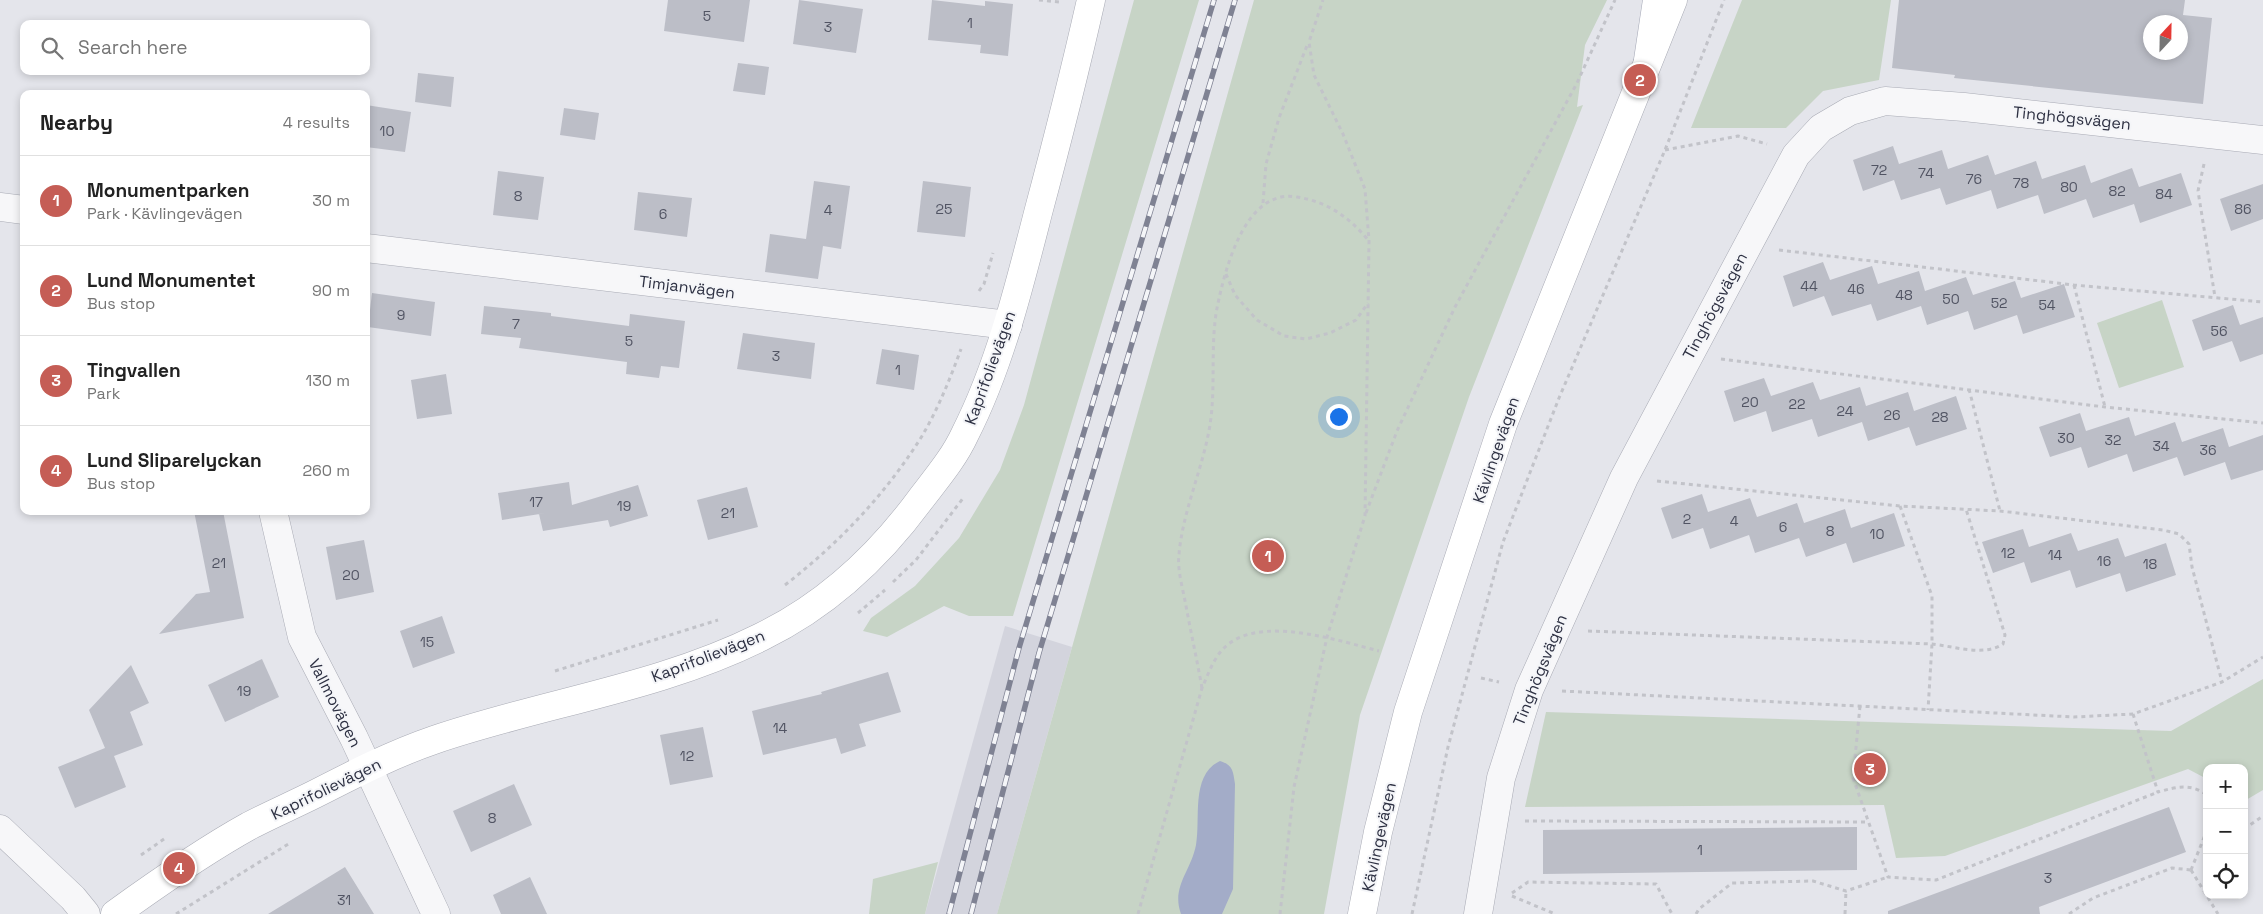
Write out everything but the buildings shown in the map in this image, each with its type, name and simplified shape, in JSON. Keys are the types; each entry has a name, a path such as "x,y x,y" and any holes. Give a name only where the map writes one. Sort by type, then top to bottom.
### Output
{"main road":[{"path":"1648,60 1657,0"},
{"name":"Kävlingevägen","path":"1362,914 1378,832 1408,712 1503,424 1673,0"},
{"name":"Kaprifolievägen","path":"114,914 179,868 250,826 368,767 441,738 504,718 635,684 706,660 762,637 826,598 868,562 893,535 964,437 983,393 1008,324 1077,63 1078,1"}],"street":[{"name":"Tinghögsvägen","path":"1478,914 1500,778 1529,690 1555,630 1624,478 1688,355 1796,155 1821,128 1850,111 1885,101 1973,108 2263,140"},
{"path":"0,207 20,210"},
{"name":"Timjanvägen","path":"370,248 1008,324"},
{"name":"Vallmovägen","path":"274,515 302,637 368,767 436,914"},
{"path":"0,830 73,898 86,914"}],"path":[{"path":"1039,0 1078,1"},
{"path":"1264,203 1266,164 1279,118 1309,42 1322,0"},
{"path":"1280,914 1294,787 1327,637 1365,516 1397,430 1455,308 1577,83 1615,0"},
{"path":"1412,914 1448,747 1503,542 1573,364 1665,150 1724,0"},
{"path":"1309,42 1314,75 1344,134 1365,189 1369,241 1365,516"},
{"path":"2211,133 2198,192 2214,297"},
{"path":"1665,150 1738,136 1796,155"},
{"path":"1202,688 1181,580 1179,554 1205,454 1210,420 1217,309 1235,247 1247,221 1264,203 1288,195 1312,199 1333,208 1353,221 1369,241"},
{"path":"1747,246 2074,285 2263,302"},
{"path":"781,589 824,555 874,502 922,436 948,383 972,320 975,297 984,284 994,251"},
{"path":"1226,274 1235,295 1257,320 1284,336 1306,339 1330,333 1356,320 1368,303"},
{"path":"2074,285 2105,407"},
{"path":"1688,355 2105,407 2263,423"},
{"path":"1969,389 2000,511"},
{"path":"1624,478 1900,506 2000,511 2163,530 2179,534 2189,544 2192,567 2222,682"},
{"path":"851,618 867,607 916,560 968,491"},
{"path":"1900,506 1932,596 1932,644 1928,710"},
{"path":"1555,630 1932,644 1987,651 2003,644 2005,635 1966,509"},
{"path":"552,672 725,618"},
{"path":"1138,914 1202,688 1215,658 1233,641 1254,633 1293,631 1327,637 1378,651"},
{"path":"1481,678 1529,690 2074,718 2133,714 2222,682 2263,657"},
{"path":"1860,706 1853,778 1888,876"},
{"path":"2133,714 2158,792"},
{"path":"1696,914 1699,909 1732,883 1813,881 1846,890 1888,876 1936,880 2158,792 2184,786 2203,792"},
{"path":"2248,826 2263,816"},
{"path":"1494,821 1869,822"},
{"path":"136,859 173,834"},
{"path":"2191,870 2203,840"},
{"path":"176,914 294,841"},
{"path":"2070,914 2093,898 2172,868 2191,870"},
{"path":"2191,870 2218,914"},
{"path":"1555,914 1510,895 1528,882 1656,884 1672,914"},
{"path":"1845,914 1846,890"}],"shaded area":[{"path":"1005,626 1072,647 997,914 925,914"}],"green space":[{"path":"1134,0 1199,0 1013,616 969,616 944,606 887,637 863,631 871,618 915,586 959,538 1000,470 1024,405"},
{"path":"1254,0 1607,0 1585,45 1577,107 1583,105 1469,397 1360,715 1324,914 997,914"},
{"path":"1742,0 1891,0 1879,80 1823,91 1786,128 1691,128"},
{"path":"2162,300 2184,367 2119,388 2097,323"},
{"path":"2263,679 2263,790 2248,799 2248,764 2203,764 2203,777 2188,769 1945,856 1896,858 1884,805 1525,807 1546,712 2171,731"},
{"path":"938,862 925,914 869,914 873,879"}],"water":[{"path":"1220,761 1228,764 1232,769 1235,784 1233,889 1222,914 1181,914 1178,895 1196,845 1201,787 1204,776"}],"railway":[{"path":"949,914 1019,648 1214,0"},
{"path":"971,914 1039,653 1235,0"}],"place":[{"name":"Lund Monumentet","path":"1640,80"},
{"name":"Monumentparken","path":"1268,556"},
{"name":"Tingvallen","path":"1870,769"},
{"name":"Lund Sliparelyckan","path":"179,868"}]}
